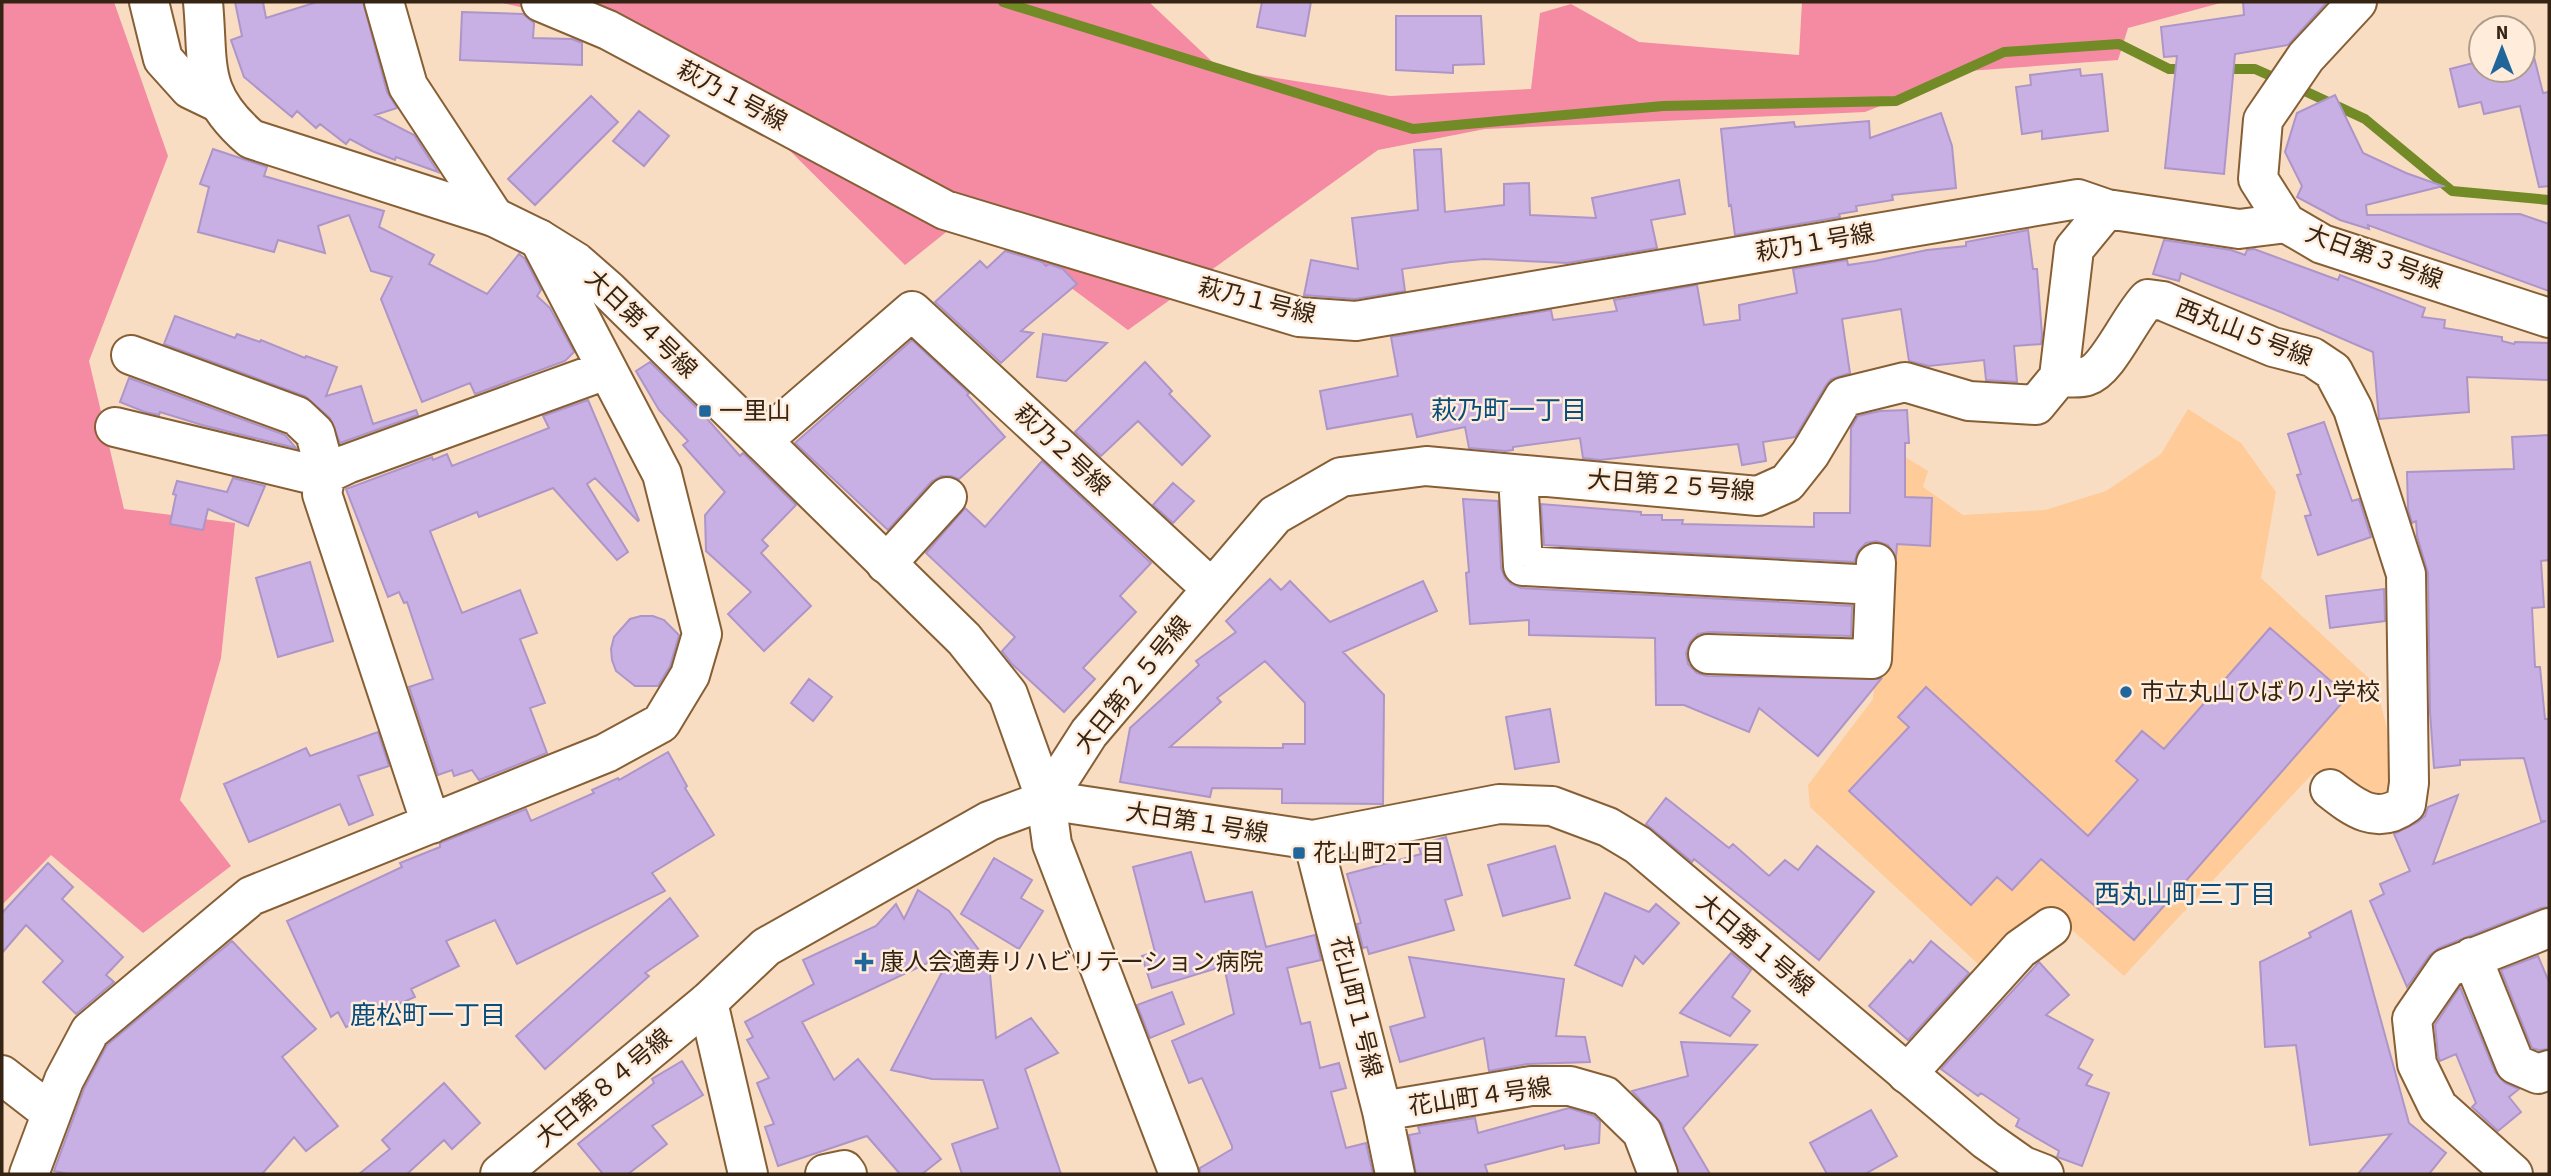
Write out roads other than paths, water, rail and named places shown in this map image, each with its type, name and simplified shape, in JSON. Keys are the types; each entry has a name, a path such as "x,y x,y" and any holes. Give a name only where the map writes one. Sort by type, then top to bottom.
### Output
{"street":[{"path":"149,2 163,59 190,89 217,102"},
{"name":"大日第４号線","path":"203,2 209,84 217,102 230,120 251,139 494,217 539,239 576,262 608,290 964,639 1008,694 1046,800 1052,844 1179,1174"},
{"name":"萩乃１号線","path":"541,2 608,30 945,210 1299,317 1356,321 2078,199 2107,209"},
{"name":"大日第３号線","path":"2357,2 2300,65 2263,120 2258,179 2286,223 2322,244 2549,318"},
{"path":"389,3 408,86 494,217"},
{"path":"2059,377 2074,249 2107,209 2239,229 2286,223"},
{"path":"29,1174 64,1080 90,1031 251,897 606,753 661,723 690,675 702,634 662,474 539,239"},
{"name":"西丸山５号線","path":"2059,377 2086,377 2100,368 2148,299 2163,301 2273,347 2312,357 2333,370 2353,409 2406,574 2409,783 2406,804 2395,812 2371,814 2353,807 2330,789"},
{"name":"萩乃２号線","path":"762,441 912,311 1212,589"},
{"path":"131,355 297,416 315,433 326,474 322,494 431,824"},
{"path":"115,427 306,474 326,474 346,464 606,370"},
{"name":"大日第２５号線","path":"1046,800 1089,733 1275,515 1341,477 1426,466 1758,496 1787,483 1810,454 1844,397 1905,382 1969,401 2036,405 2059,377"},
{"path":"1518,475 1523,566 1876,574 1872,659 1708,654"},
{"path":"886,564 947,497"},
{"name":"大日第１号線","path":"708,1002 766,947 989,821 1046,800 1313,840 1499,804 1552,806 1608,827 1638,845 1907,1074 2027,1171"},
{"name":"花山町１号線","path":"1313,840 1382,1111 1395,1174"},
{"path":"1907,1074 2020,949 2051,927"},
{"path":"2513,1174 2438,1107 2417,1065 2412,1019 2447,968 2549,928"},
{"path":"2472,957 2515,1064 2538,1074 2549,1070"},
{"path":"708,1002 748,1174"},
{"name":"大日第８４号線","path":"500,1174 708,1002"},
{"path":"2,1074 51,1114"},
{"name":"花山町４号線","path":"1382,1111 1531,1086 1570,1086 1605,1096 1642,1132 1658,1174"},
{"path":"825,1174 844,1170 847,1174"}],"waterway":[{"path":"1003,2 1413,129 1663,106 1896,101 2004,52 2119,44 2169,69 2187,69"},
{"path":"2223,69 2255,69 2282,81"},
{"path":"2296,87 2365,119 2452,191 2549,200"}],"place":[{"name":"一里山","path":"705,411"},
{"name":"市立丸山ひばり小学校","path":"2126,692"},
{"name":"花山町2丁目","path":"1299,853"},
{"name":"康人会適寿リハビリテーション病院","path":"864,962"}],"district":[{"name":"萩乃町一丁目","path":"1509,410"},
{"name":"西丸山町三丁目","path":"2185,894"},
{"name":"鹿松町一丁目","path":"428,1015"}]}
